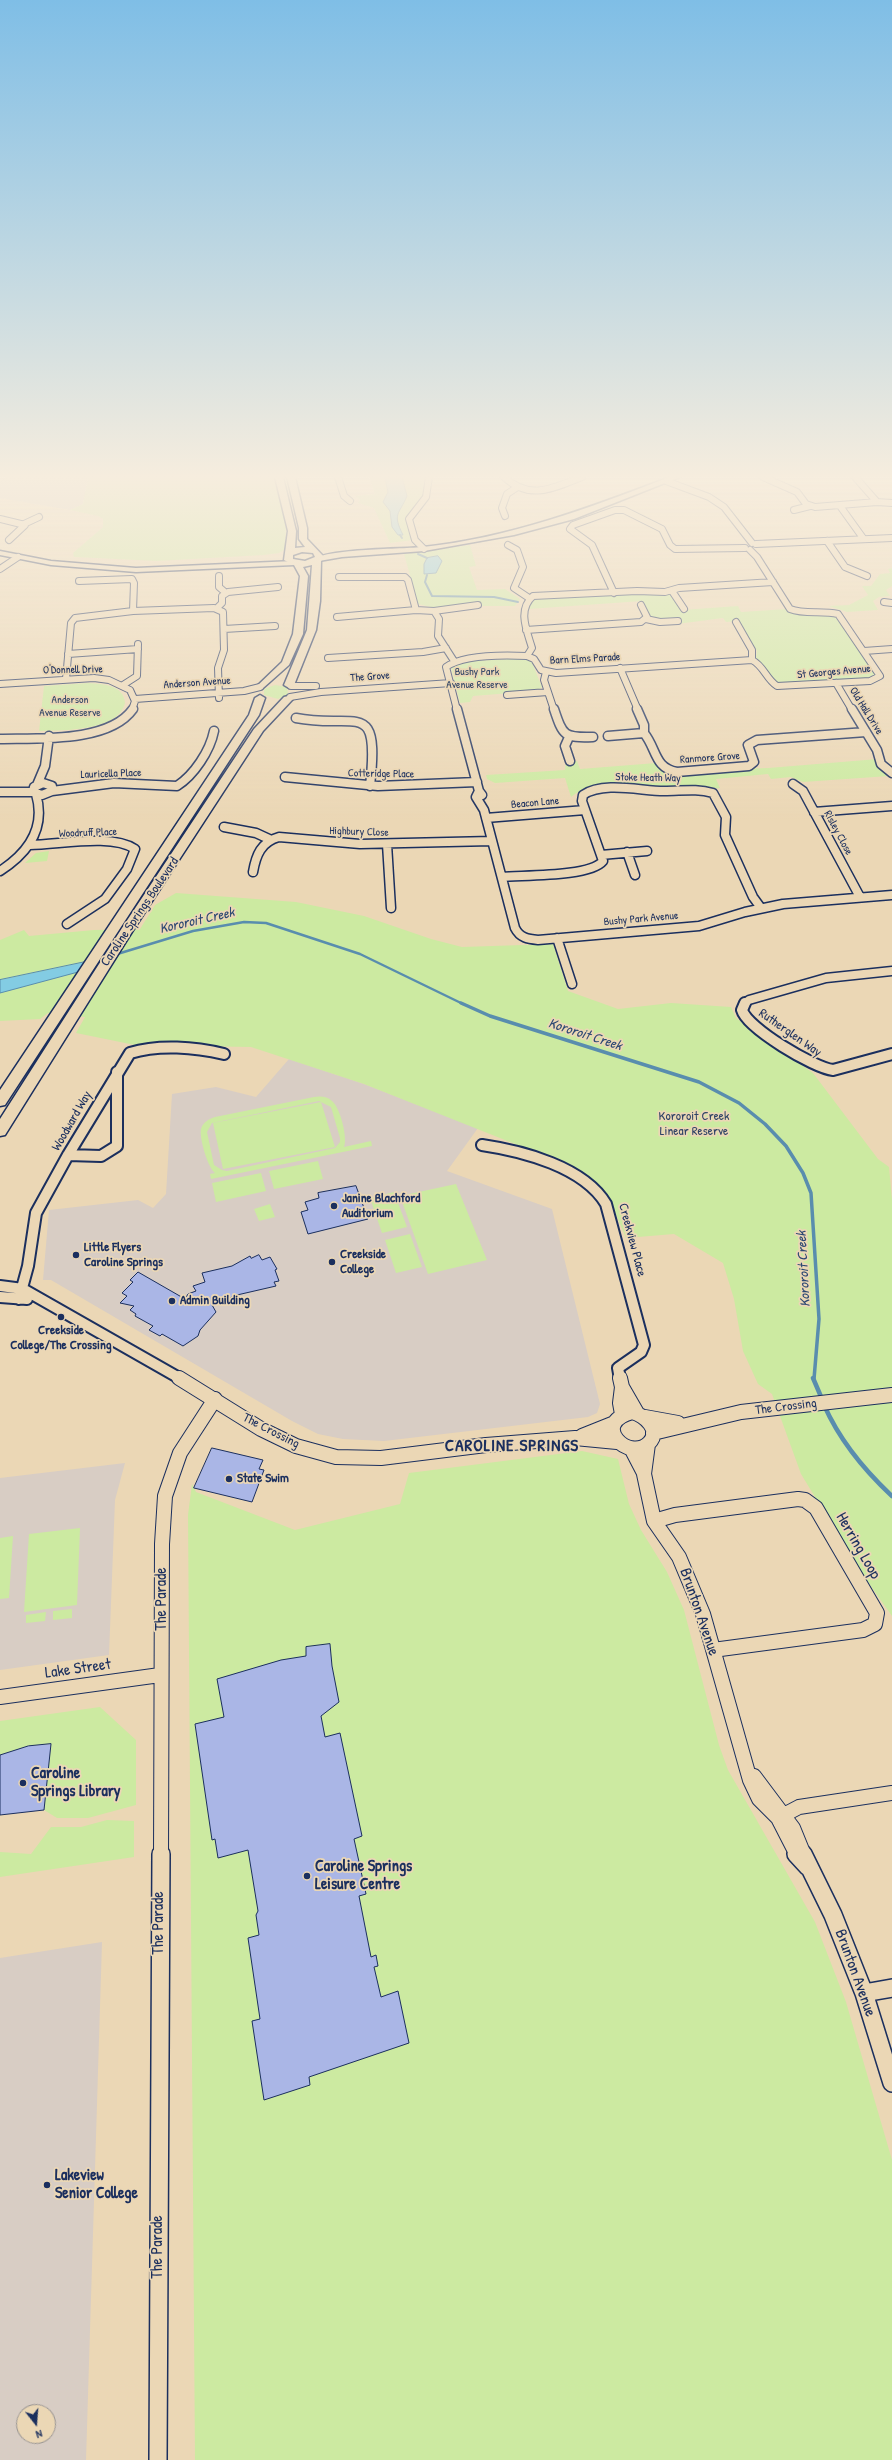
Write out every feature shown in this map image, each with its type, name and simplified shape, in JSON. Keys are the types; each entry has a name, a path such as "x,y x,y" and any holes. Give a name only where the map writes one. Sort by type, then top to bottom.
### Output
{"main road":[{"name":"Caroline Springs Boulevard","path":"0,1101 70,998 153,867 254,715 260,692 286,663 298,634 303,592"},
{"path":"290,685 293,673 304,653 314,623 316,592"},
{"path":"279,682 290,685 294,691 289,698 270,702 260,692 279,682"},
{"name":"Caroline Springs Boulevard","path":"0,1131 86,993 259,729 289,698"}],"street":[{"path":"133,611 134,592"},
{"path":"217,608 226,593 236,592"},
{"path":"411,592 416,610"},
{"path":"520,592 529,598 626,592"},
{"path":"673,592 684,609"},
{"name":"St Georges Avenue","path":"736,622 752,650 752,660 761,666 771,683 777,686 879,679 879,673 838,614 825,610 798,612 790,609 779,592"},
{"path":"450,680 446,667 454,661 527,656 532,648 523,618 529,598"},
{"path":"884,602 892,604"},
{"path":"641,605 646,619"},
{"path":"337,617 416,610 434,611 447,608 478,606"},
{"path":"66,679 71,623 75,618 133,611 217,608 223,612 224,629 224,653 218,668 219,696"},
{"path":"434,611 439,620 437,634 449,656 454,661"},
{"path":"526,630 636,623 646,619 660,622 678,621"},
{"path":"224,629 275,626"},
{"path":"0,739 89,732 107,728 122,720 134,702 132,692 123,685 137,676 138,646 68,654"},
{"path":"328,658 423,652 446,648"},
{"path":"864,651 892,649"},
{"name":"Barn Elms Parade","path":"527,656 534,659 541,670 546,672 752,660"},
{"name":"Ranmore Grove","path":"620,668 644,725 644,733 650,740 663,768 677,772 749,766 754,759 748,745 757,740 866,732"},
{"path":"546,672 544,680 562,732 569,737 593,737"},
{"name":"O'Donnell Drive","path":"0,684 66,679 102,679 123,685"},
{"name":"The Grove","path":"290,685 324,686 450,680"},
{"name":"The Grove","path":"289,698 321,692 450,680"},
{"name":"Bushy Park Avenue","path":"450,680 477,782 478,791 476,797 485,814 515,928 519,935 532,940 699,926 761,908 892,895"},
{"name":"Old Hall Drive","path":"836,683 877,750 881,764 892,773"},
{"name":"Anderson Avenue","path":"134,702 260,692"},
{"path":"507,695 548,692"},
{"path":"296,718 314,722 355,720 365,723 368,727 374,758 370,786"},
{"name":"Lauricella Place","path":"4,792 133,782 169,787 178,786 186,780 212,742 214,731"},
{"path":"608,736 644,733"},
{"path":"41,806 35,790 45,766 49,736"},
{"path":"569,737 565,746 570,761"},
{"path":"0,871 22,854 30,845 36,834 41,806 51,789 45,766"},
{"name":"Cotteridge Place","path":"285,778 370,786 421,786 477,782"},
{"name":"Risley Close","path":"793,784 803,791 860,897"},
{"name":"Stoke Heath Way","path":"601,855 582,801 583,795 593,790 630,787 664,791 698,789 713,793 726,817 725,834 753,897 761,908"},
{"path":"814,812 892,806"},
{"name":"Beacon Lane","path":"485,814 586,810"},
{"name":"Highbury Close","path":"224,827 256,833 269,839 284,837 327,842 386,844 448,842 491,838"},
{"path":"253,872 256,857 262,845 269,839"},
{"name":"Woodruff Place","path":"30,845 51,846 113,841 130,845 135,849 132,860 106,898 97,906 72,918 67,924"},
{"path":"386,844 391,908"},
{"path":"502,877 593,869 601,864 601,855 647,851"},
{"path":"627,852 635,875"},
{"path":"557,938 572,984"},
{"name":"Rutherglen Way","path":"892,971 826,978 748,1000 742,1005 741,1009 744,1016 750,1021 821,1070 836,1069 872,1057 892,1054"},
{"name":"Woodward Way","path":"21,1294 36,1213 68,1155 117,1072 130,1053 137,1050 205,1049 224,1054"},
{"path":"68,1155 88,1157 105,1155 113,1152 117,1146 117,1072"},
{"name":"Creekview Place","path":"482,1145 510,1149 577,1174 604,1198 644,1345 641,1352 619,1366 618,1373 622,1387 641,1415"},
{"name":"The Crossing","path":"0,1286 43,1301 83,1322 215,1399 261,1429 296,1446 336,1457 381,1458 486,1445 575,1438 617,1442"},
{"name":"The Crossing","path":"0,1297 21,1294"},
{"name":"Creekview Place","path":"622,1387 620,1403 622,1414"},
{"name":"The Crossing","path":"650,1438 681,1423 777,1408 892,1395"},
{"name":"The Parade","path":"158,2460 160,1675 162,1544 165,1496 180,1453 215,1399"},
{"path":"622,1414 641,1415 652,1427 650,1438 643,1447 631,1448 617,1442 612,1430 612,1424 622,1414"},
{"name":"The Crossing","path":"641,1415 681,1423"},
{"name":"The Crossing","path":"575,1438 612,1424"},
{"name":"Brunton Avenue","path":"644,1474 650,1438"},
{"name":"Brunton Avenue","path":"631,1448 644,1474 654,1521 679,1557 703,1614 750,1780 759,1799 782,1816 794,1852 808,1867 833,1915 864,1992 892,2083"},
{"name":"Herring Loop","path":"654,1521 688,1513 798,1499 805,1500 816,1508 877,1613 875,1624 863,1630 713,1650"},
{"name":"Lake Street","path":"0,1697 160,1675"},
{"path":"782,1816 799,1807 892,1793"},
{"path":"864,1992 892,1988"}],"shaded area":[{"name":"Creekside College","path":"289,1059 364,1084 478,1128 447,1171 552,1209 600,1404 597,1413 588,1417 384,1441 343,1439 318,1434 292,1421 51,1280 43,1280 49,1210 138,1200 153,1208 166,1194 172,1094 216,1087 256,1097"},
{"path":"125,1463 115,1500 109,1655 0,1670 0,1478"},
{"name":"Lakeview Senior College","path":"102,1942 86,2460 0,2460 0,1958"}],"green space":[{"path":"415,592 509,592 520,599 515,606 481,606 480,603 435,608 418,604"},
{"path":"641,592 672,595 682,610 738,606 741,612 787,609 834,615 876,674 867,678 781,684 770,676 760,661 756,658 757,651 739,621 726,622 723,618 677,624 650,618 642,601 529,609 532,599"},
{"path":"866,592 887,592 890,596 879,597 873,601 878,610 847,612 829,606 849,605 868,595"},
{"name":"Bushy Park Avenue Reserve","path":"526,658 531,660 542,687 536,691 473,696 470,702 460,703 451,667 458,662"},
{"name":"Anderson Avenue Reserve","path":"89,683 106,685 121,692 125,703 120,712 112,719 88,728 39,731 44,686"},
{"path":"275,685 287,687 288,694 278,699 264,695 264,689"},
{"path":"878,759 889,776 803,782 791,777 771,779 768,774 716,779 720,788 698,786 663,788 615,784 592,787 571,797 565,778 495,783 487,779 486,775 565,770 566,762 577,761 580,769 656,763 663,771 768,768"},
{"path":"49,851 47,861 25,863 36,853"},
{"name":"Kororoit Creek Linear Reserve","path":"176,893 296,902 364,916 431,939 462,947 553,944 568,991 618,1009 671,1003 731,1007 736,1018 813,1073 878,1159 889,1167 892,1200 892,1616 860,1571 801,1474 772,1394 758,1384 743,1351 734,1299 723,1263 674,1234 626,1238 607,1194 578,1169 364,1084 251,1047 135,1045 76,1033 85,1017 48,1013 40,1019 0,1021 0,940 24,930 29,936 94,930 140,929 155,905"},
{"path":"319,1096 328,1098 338,1109 344,1130 344,1147 371,1141 372,1146 211,1179 210,1174 215,1173 212,1170 205,1152 201,1139 201,1129 206,1121 215,1117","holes":["319,1101 331,1107 340,1138 340,1142 335,1148 227,1171 214,1165 207,1132 212,1123"]},
{"path":"321,1102 335,1147 223,1169 213,1123"},
{"path":"318,1161 323,1179 274,1189 269,1171"},
{"path":"261,1173 266,1191 216,1202 212,1183"},
{"path":"456,1184 487,1260 428,1274 400,1196"},
{"path":"394,1192 407,1227 382,1233 370,1198"},
{"path":"270,1204 275,1217 259,1221 254,1209"},
{"path":"410,1234 422,1267 396,1273 385,1240"},
{"path":"582,1451 618,1459 629,1504 641,1530 667,1572 684,1610 719,1745 728,1770 815,1922 846,2002 892,2160 892,2460 195,2460 188,1515 192,1484 196,1492 295,1530 400,1504 409,1473"},
{"path":"80,1528 77,1605 24,1612 29,1534"},
{"path":"13,1536 9,1598 0,1599 0,1538"},
{"path":"72,1609 72,1618 53,1620 53,1611"},
{"path":"46,1612 45,1621 26,1623 26,1615"},
{"path":"100,1707 136,1740 136,1805 88,1818 57,1818 44,1810 51,1744 28,1746 0,1755 0,1721"},
{"path":"107,1820 134,1821 134,1857 0,1877 0,1852 31,1854 51,1827 81,1827"}],"water":[{"path":"90,961 93,968 0,993 0,980"}],"building":[{"name":"Janine Blachford Auditorium","path":"356,1186 368,1219 308,1234 301,1212 308,1210 305,1202 319,1198 318,1193"},
{"name":"Admin Building","path":"259,1255 262,1260 270,1257 277,1269 275,1270 279,1281 274,1282 276,1286 237,1295 212,1305 216,1312 200,1330 198,1336 183,1346 162,1334 160,1336 149,1330 153,1326 135,1316 136,1314 130,1310 134,1306 120,1303 127,1296 122,1293 133,1282 130,1280 138,1272 185,1299 188,1294 196,1291 193,1286 205,1282 202,1273 232,1266 250,1256 251,1258"},
{"name":"State Swim","path":"212,1448 263,1460 259,1469 264,1470 252,1502 194,1488"},
{"name":"Caroline Springs Leisure Centre","path":"330,1644 332,1666 339,1702 321,1716 325,1737 340,1733 362,1836 354,1839 366,1894 359,1896 371,1957 376,1955 378,1966 374,1967 381,1997 398,1991 409,2043 309,2077 310,2085 264,2100 252,2021 260,2019 248,1938 259,1935 256,1915 258,1911 248,1850 218,1858 215,1839 212,1840 195,1724 224,1717 217,1679 281,1660 306,1656 306,1647"},
{"name":"Caroline Springs Library","path":"51,1744 44,1810 0,1815 0,1755 28,1746"}],"waterway":[{"path":"430,592 432,596 494,597 518,602"},
{"name":"Kororoit Creek","path":"114,955 193,931 244,922 266,923 360,954 463,1004"},
{"name":"Kororoit Creek","path":"461,1003 490,1016 699,1082 739,1103 765,1124 786,1146 803,1173 811,1193 819,1319 814,1379"},
{"name":"Kororoit Creek","path":"813,1378 822,1399"},
{"name":"Kororoit Creek","path":"824,1405 837,1431 853,1454 892,1496"}],"place":[{"name":"Janine Blachford Auditorium","path":"334,1206"},
{"name":"Little Flyers Caroline Springs","path":"76,1255"},
{"name":"Creekside College","path":"332,1262"},
{"name":"Admin Building","path":"172,1301"},
{"name":"Creekside College/The Crossing","path":"61,1317"},
{"name":"State Swim","path":"229,1479"},
{"name":"Caroline Springs Library","path":"23,1783"},
{"name":"Caroline Springs Leisure Centre","path":"307,1876"},
{"name":"Lakeview Senior College","path":"47,2185"}],"district":[{"name":"CAROLINE SPRINGS","path":"512,1446"}]}
